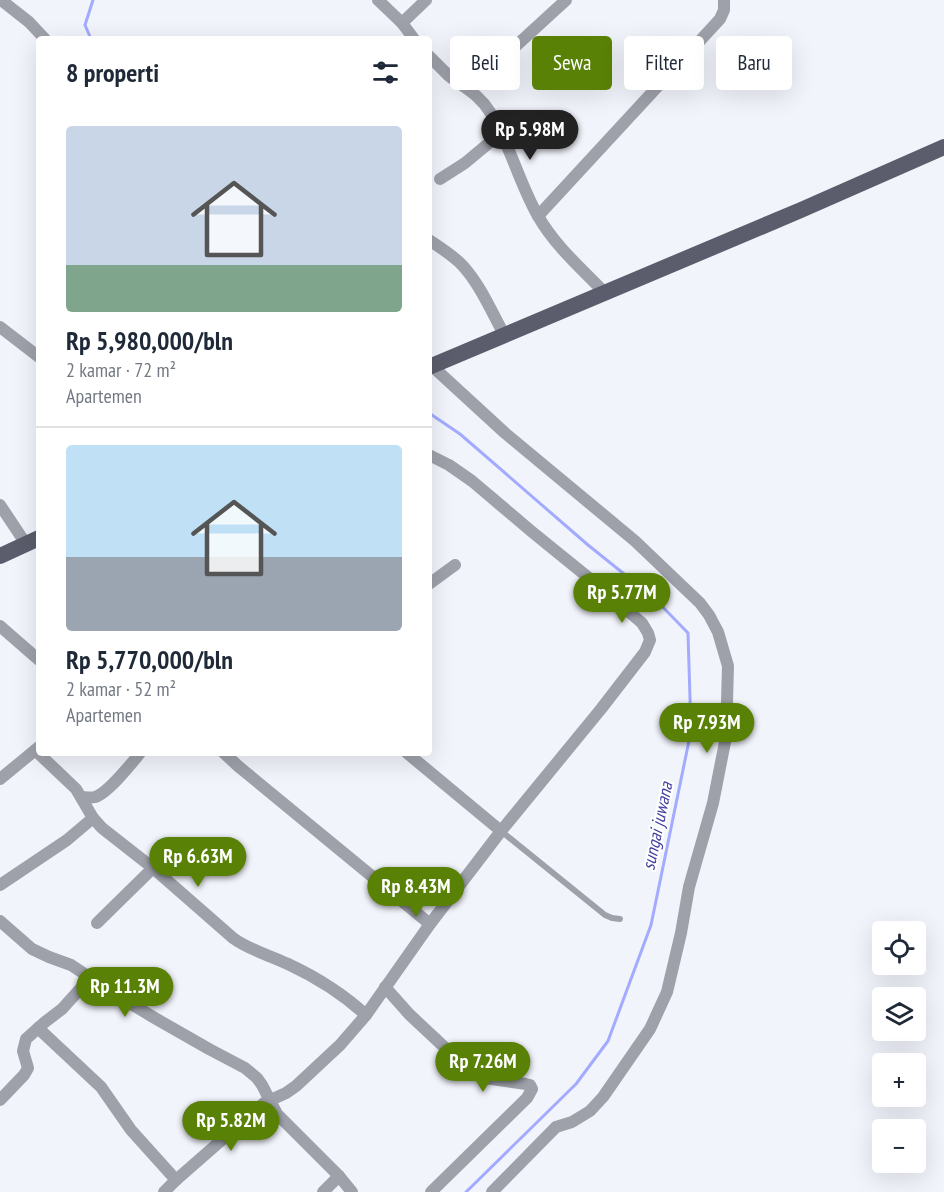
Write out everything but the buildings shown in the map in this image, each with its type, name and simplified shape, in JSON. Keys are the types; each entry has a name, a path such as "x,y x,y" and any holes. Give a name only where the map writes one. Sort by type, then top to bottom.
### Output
{"main road":[{"path":"432,366 944,147"},
{"path":"0,556 33,541"}],"street":[{"path":"2,0 42,36"},
{"path":"378,0 412,36"},
{"path":"402,23 426,0"},
{"path":"520,42 566,0"},
{"path":"538,216 720,19 724,10 724,0"},
{"path":"432,59 450,76"},
{"path":"470,90 489,111 538,216 548,232 605,293"},
{"path":"440,179 465,163 501,134"},
{"path":"432,242 463,266 476,284 505,336"},
{"path":"0,327 36,355"},
{"path":"432,369 635,541 700,603 718,632 728,666 726,737 713,803 689,886 668,992 650,1029 603,1097 590,1111 572,1122 556,1127 492,1192"},
{"path":"164,1192 264,1103 286,1094 340,1045 366,1015 430,924 501,831 620,685 645,652 650,640 642,623 600,587 472,481 432,456"},
{"path":"0,505 33,541"},
{"path":"432,581 455,565"},
{"path":"0,626 36,657"},
{"path":"0,779 36,750"},
{"path":"44,756 76,789 93,819 102,828 153,868 239,943 289,964 316,979 343,996 366,1015"},
{"path":"81,797 99,795 121,776 138,756"},
{"path":"227,756 430,924"},
{"path":"411,756 501,831"},
{"path":"0,885 67,840 93,819"},
{"path":"98,923 153,868"},
{"path":"0,921 32,949 71,965 153,1017 245,1068 262,1085 277,1114 352,1192"},
{"path":"0,1100 28,1068 23,1051 26,1039 62,1009 90,978"},
{"path":"385,987 409,1014 473,1072 485,1078 530,1085 532,1089 527,1098 431,1192"},
{"path":"38,1028 101,1087 131,1130 176,1180"},
{"path":"323,1192 339,1176"}],"lane":[{"path":"501,831 605,915 620,919"}],"waterway":[{"name":"sungai juwana","path":"90,36 85,25 93,0"},
{"name":"sungai juwana","path":"432,415 460,434 588,545 654,598 688,633 691,731 651,925 608,1041 576,1084 466,1192"}]}
